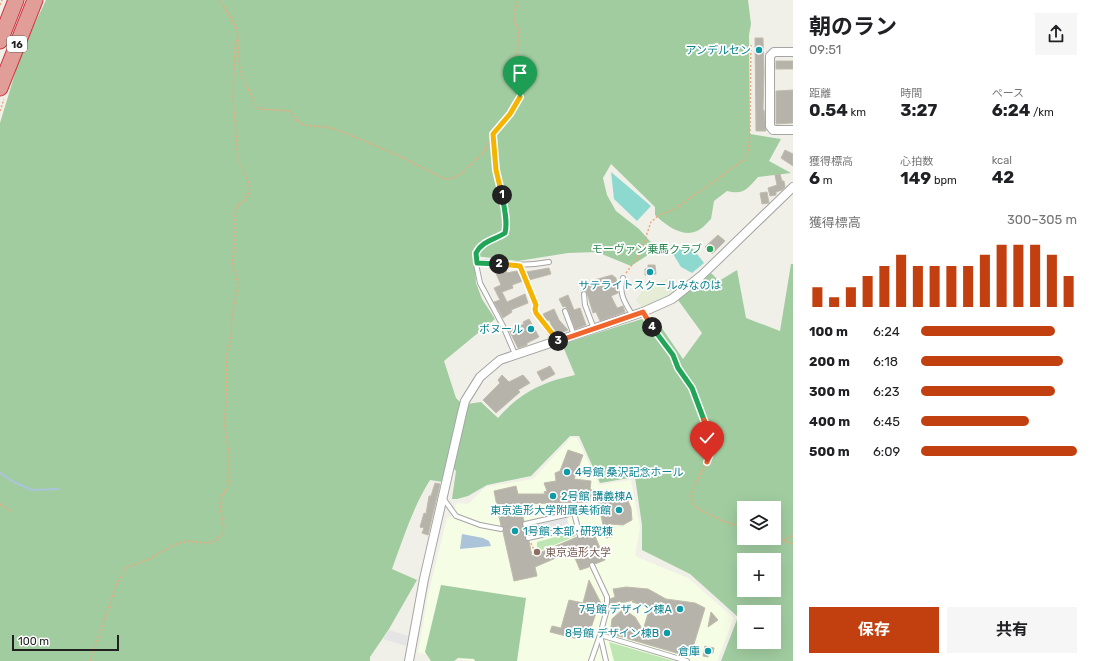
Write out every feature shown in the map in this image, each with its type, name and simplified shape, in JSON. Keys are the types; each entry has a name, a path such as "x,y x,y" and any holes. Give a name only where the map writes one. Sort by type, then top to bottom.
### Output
{"highway":[{"name":"16","path":"0,32 9,0"},
{"name":"16","path":"0,41 16,0"},
{"name":"16","path":"0,71 27,0"},
{"name":"16","path":"0,88 35,0"}],"street":[{"path":"793,52 774,52 770,56 770,126 773,130 793,130"},
{"path":"409,661 424,579 465,401 484,372 500,360 515,354 633,316 672,299 695,281 793,187"}],"lane":[{"path":"515,354 503,326 480,283 476,269 477,263 486,262 520,266 549,262"},
{"path":"520,266 536,305 536,313 556,341"},
{"path":"623,278 620,292 624,302 633,316"},
{"path":"584,294 585,305 595,329"},
{"path":"565,310 574,335"},
{"path":"443,497 456,516 480,525 501,529"},
{"path":"525,524 574,513 580,536"},
{"path":"529,540 578,527"},
{"path":"592,565 607,598 607,603"},
{"path":"591,661 607,609"},
{"path":"600,635 606,661"},
{"path":"600,635 687,661"}],"path":[{"path":"0,5 2,0"},
{"path":"219,0 234,23 238,37 240,70 253,99 260,109 290,111 297,121 302,124 309,126 327,126 343,132 403,158 445,179 451,179 462,173 483,153 493,134 510,114 523,93 524,88 515,68 519,35 518,27 514,20 514,13 518,0"},
{"path":"90,661 116,586 124,569 152,558 174,545 187,541 207,543 215,541 222,534 224,529 220,507 222,496 227,489 229,478 229,454 224,421 226,405 227,352 231,338 232,316 238,284 232,262 235,247 235,210 239,204 245,200 250,191 248,180 238,161 233,97 235,45 238,37"},
{"path":"623,278 640,254 651,222 659,215 675,209 745,158 748,152 750,131 751,43"},
{"path":"477,263 476,253 478,249 489,240 505,233 506,229 496,170 493,134"},
{"path":"643,312 657,335 673,355 678,368 692,388 713,441 712,451 692,489 691,496 693,504 699,510 722,521 737,525"},
{"path":"0,504 11,511"},
{"path":"783,540 793,536"},
{"path":"529,540 535,552"},
{"path":"783,540 793,544"}],"shaded area":[{"path":"611,172 651,206 637,221 614,199"},
{"path":"684,243 694,250 704,263 692,273 681,267 673,254"},
{"path":"671,277 679,290 656,304 643,309 636,300 643,290"},
{"name":"東京造形大学","path":"571,438 577,438 599,485 631,480 640,527 635,556 688,578 734,618 717,661 472,661 418,653 428,595 447,518 451,517 457,503 468,504 486,487 533,479"},
{"path":"567,518 569,525 527,534 526,527"},
{"path":"462,534 483,538 489,541 491,546 460,549"},
{"path":"389,630 408,636 406,646 383,639"}],"green space":[{"path":"46,0 748,0 751,24 749,35 750,134 781,139 769,161 791,173 758,177 745,190 737,192 727,191 714,201 711,219 701,229 691,233 685,233 674,229 655,215 655,207 611,164 603,178 607,195 616,211 639,229 657,249 631,266 597,252 568,253 518,261 474,256 476,283 482,299 495,319 444,361 456,398 461,403 443,482 430,480 418,501 409,523 392,569 417,580 389,629 370,657 370,661 0,661 0,123 26,42"},
{"path":"791,264 793,264 793,661 721,661 737,620 737,649 781,649 781,605 737,605 737,616 690,574 642,550 642,525 635,477 600,483 579,436 570,436 531,476 487,485 468,496 452,499 456,471 453,468 467,404 481,402 498,418 506,409 523,395 552,381 575,375 562,344 642,319 655,318 683,359 702,333 678,300 711,273 719,281 737,270 746,318 780,331"},
{"path":"574,532 576,536 537,552 537,542"},
{"path":"441,585 526,598 517,661 475,661 474,659 458,658 454,661 431,661 425,652"},
{"path":"609,642 674,661 614,661"}],"building":[{"path":"755,38 763,38 763,110 766,131 756,131"},
{"path":"776,61 793,61 793,69 776,69"},
{"path":"793,90 793,123 776,124 776,91"},
{"path":"785,150 793,154 793,166 781,158"},
{"path":"780,174 782,181 784,181 785,187 776,192 776,195 770,196 768,188 777,185 775,175"},
{"path":"767,192 769,203 762,204 760,193"},
{"path":"718,235 725,241 712,254 705,247"},
{"name":"サテライトスクールみなのは","path":"648,265 655,265 656,274 645,275 645,269 648,269"},
{"path":"505,268 507,273 517,271 523,281 512,285 513,288 502,292 507,302 525,294 528,303 511,310 512,312 503,318 494,302 500,300 494,288 501,285 495,271"},
{"path":"549,268 551,274 529,280 526,272"},
{"path":"612,275 616,278 618,293 611,296 617,308 623,306 625,312 600,321 596,312 593,313 584,283"},
{"path":"568,295 574,310 580,308 586,325 575,329 568,310 565,306 563,307 559,299"},
{"path":"554,309 559,320 568,330 556,335 549,320 546,321 543,314"},
{"path":"529,319 539,337 527,343 527,345 518,348 509,330 524,324 523,322"},
{"path":"550,366 555,374 542,381 537,372"},
{"path":"502,375 509,382 523,375 530,383 518,390 520,392 496,413 483,400 500,383 498,380"},
{"path":"568,450 583,455 574,479 591,481 590,489 592,490 590,502 520,504 524,521 522,524 526,527 527,535 525,539 529,541 532,556 577,537 581,539 583,535 593,531 605,560 595,564 591,562 589,563 589,567 580,570 572,551 535,567 537,576 514,581 503,532 504,528 501,526 494,491 516,486 518,494 545,494 544,492 547,491 544,483 556,481 555,473 560,471"},
{"path":"435,483 440,484 428,535 422,533 424,528 420,527 424,513 426,514 429,496 431,496"},
{"path":"616,496 626,496 631,508 632,520 623,525 609,524 612,537 606,538 597,498 603,497 604,502"},
{"path":"589,580 603,607 598,607 590,631 581,629 578,639 550,632 552,626 561,628 569,600 583,603"},
{"path":"626,587 648,589 666,599 695,603 705,608 690,657 615,635 611,627 612,619 623,609 635,617 643,630 650,607 632,602 634,600 610,603 610,599 615,597 613,589"},
{"path":"711,612 718,620 708,627"},
{"name":"倉庫","path":"705,646 714,648 713,653 709,652 708,657 703,656"}],"waterway":[{"path":"0,473 12,481 32,490 59,489"}],"place":[{"name":"アンデルセン","path":"759,50"},
{"name":"モーヴァン乗馬クラブ","path":"710,249"},
{"name":"サテライトスクールみなのは","path":"650,272"},
{"name":"ボヌール","path":"531,329"},
{"name":"4号館 桑沢記念ホール","path":"567,472"},
{"name":"2号館 講義棟A","path":"553,496"},
{"name":"東京造形大学附属美術館","path":"619,510"},
{"name":"1号館 本部･研究棟","path":"515,531"},
{"name":"東京造形大学","path":"537,552"},
{"name":"7号館 デザイン棟A","path":"680,609"},
{"name":"8号館 デザイン棟B","path":"667,633"},
{"name":"倉庫","path":"708,651"}],"route":[{"path":"520,97 514,110 493,134 496,170 505,216 505,233 489,240 478,249 476,253 477,263 486,262 520,266 536,305 536,313 556,341 643,312 657,335 673,355 678,368 686,378 699,402 707,428 713,441 712,451 707,462"}]}
